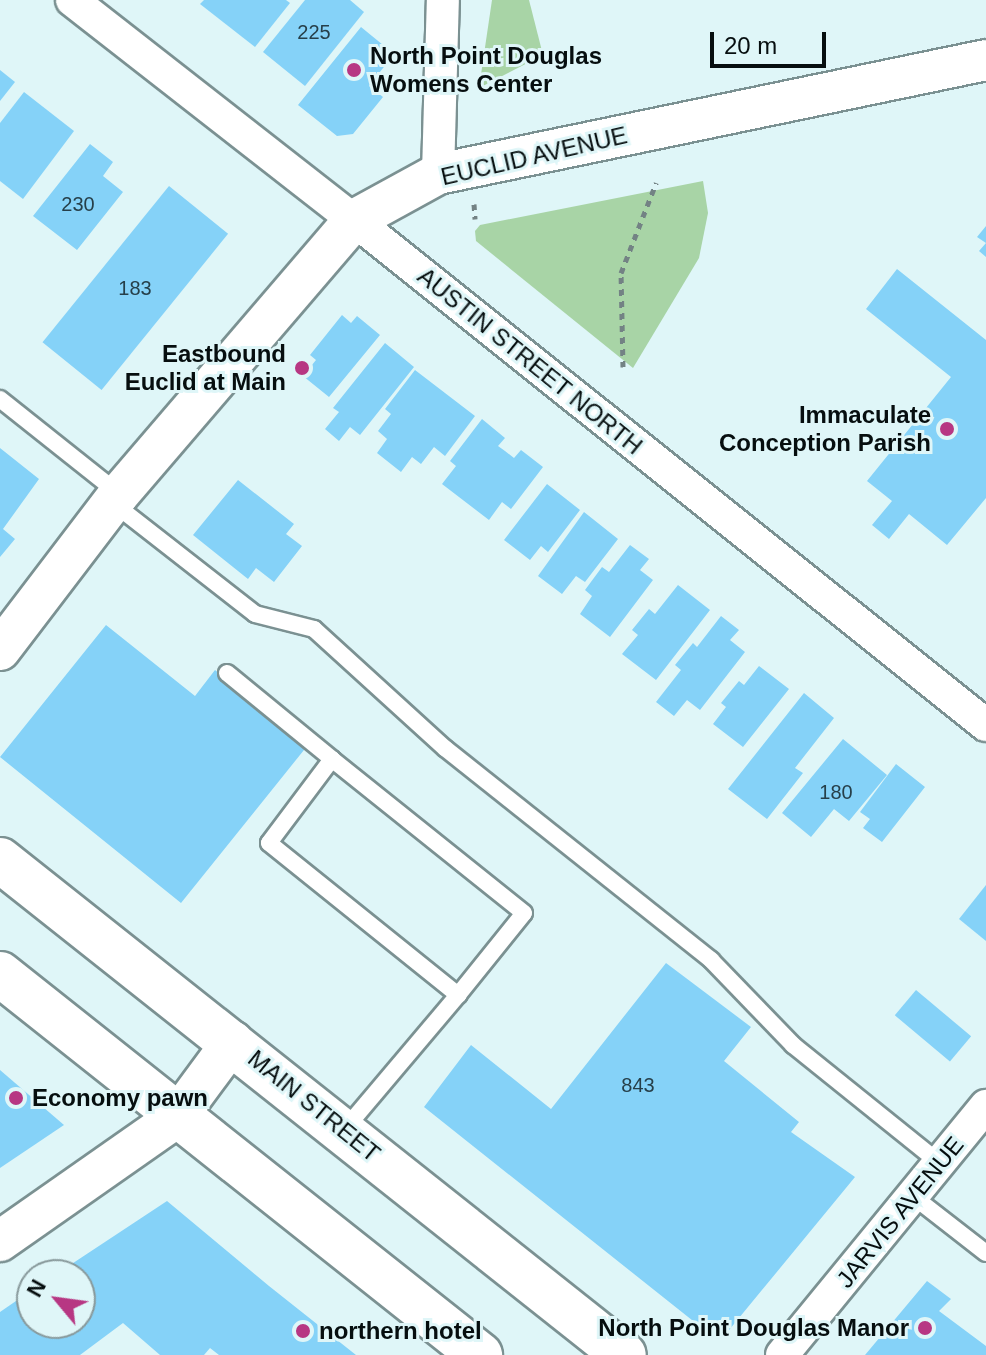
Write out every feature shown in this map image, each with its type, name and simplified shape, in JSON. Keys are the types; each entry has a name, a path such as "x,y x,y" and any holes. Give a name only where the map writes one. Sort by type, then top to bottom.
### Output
{"main road":[{"name":"MAIN STREET","path":"0,860 233,1041 624,1355"},
{"path":"0,974 480,1355"}],"street":[{"name":"AUSTIN STREET NORTH","path":"72,0 354,220 986,725"},
{"path":"438,174 443,0"},
{"name":"EUCLID AVENUE","path":"0,650 116,498 354,220 438,174 986,60"},
{"path":"0,1241 177,1117 233,1041"},
{"name":"JARVIS AVENUE","path":"782,1355 986,1106"}],"lane":[{"path":"0,399 255,614 314,629 446,749 711,960 793,1045 940,1163"},
{"path":"227,673 524,913 344,1130"},
{"path":"332,759 269,843 458,995"},
{"path":"914,1197 986,1253"}],"path":[{"path":"623,367 621,273 656,183"}],"green space":[{"path":"492,0 529,0 543,55 479,88"},
{"path":"703,181 708,213 699,258 633,368 476,241 475,231 480,225"}],"building":[{"path":"204,0 286,0 290,3 255,47 200,4"},
{"path":"305,0 350,0 364,12 305,86 263,52"},
{"name":"North Point Douglas Womens Center","path":"361,27 394,54 369,86 383,97 353,134 337,136 298,105"},
{"path":"0,70 15,82 0,101"},
{"path":"24,92 74,131 23,199 0,181 0,123"},
{"path":"90,144 113,162 103,176 123,192 77,250 33,216"},
{"path":"169,186 228,234 102,390 43,342"},
{"path":"986,226 986,243 977,237"},
{"path":"986,243 986,257 979,251"},
{"name":"Immaculate Conception Parish","path":"897,269 986,340 986,498 947,545 909,514 889,539 872,525 892,501 867,481 951,377 866,309"},
{"path":"342,315 351,323 357,316 380,335 329,397 303,376 316,360 310,355"},
{"path":"385,343 414,367 360,435 350,427 339,441 325,429 339,412 333,408"},
{"path":"415,370 475,416 445,456 434,447 421,464 412,457 401,472 377,453 387,439 378,431 391,414 385,409"},
{"path":"482,419 505,438 498,446 514,458 521,450 543,467 511,509 502,502 489,520 442,484 456,466 450,461"},
{"path":"0,448 39,479 3,529 15,539 0,557"},
{"path":"238,480 294,524 286,534 302,546 274,582 256,568 248,579 193,535"},
{"path":"547,484 580,510 548,552 541,546 530,560 504,540"},
{"path":"584,512 618,539 585,582 576,576 562,594 538,576"},
{"path":"630,545 649,559 640,570 653,580 610,637 580,614 592,596 585,590 602,567 609,572"},
{"path":"678,585 710,610 656,680 622,654 638,635 632,630 649,609 655,614"},
{"path":"721,616 739,630 730,640 745,652 700,710 687,700 674,716 656,702 681,670 675,665 693,643 697,647"},
{"path":"106,625 195,696 215,670 308,745 181,903 0,757"},
{"path":"759,666 789,689 743,747 713,724 726,707 721,703 739,681 744,685"},
{"path":"804,693 834,718 795,768 803,773 767,819 728,789"},
{"path":"843,739 887,775 849,821 834,809 811,837 782,813"},
{"path":"896,764 925,787 882,842 863,828 870,819 860,812"},
{"path":"986,885 986,941 959,919"},
{"path":"666,963 751,1027 724,1061 799,1122 791,1132 855,1177 725,1335 712,1336 424,1107 471,1045 551,1109"},
{"path":"916,990 971,1036 950,1062 895,1015"},
{"name":"Economy pawn","path":"0,1070 64,1125 0,1168"},
{"path":"167,1201 356,1355 219,1355 210,1348 204,1355 160,1355 123,1323 80,1355 0,1355 0,1312 16,1301 16,1339 96,1339 96,1259 79,1259"},
{"name":"North Point Douglas Manor","path":"927,1281 951,1299 939,1311 986,1346 986,1355 865,1355"}],"place":[{"name":"North Point Douglas Womens Center","path":"354,70"},
{"name":"Eastbound Euclid at Main","path":"302,368"},
{"name":"Immaculate Conception Parish","path":"947,429"},
{"name":"Economy pawn","path":"16,1098"},
{"name":"North Point Douglas Manor","path":"925,1328"},
{"name":"northern hotel","path":"303,1331"}]}
